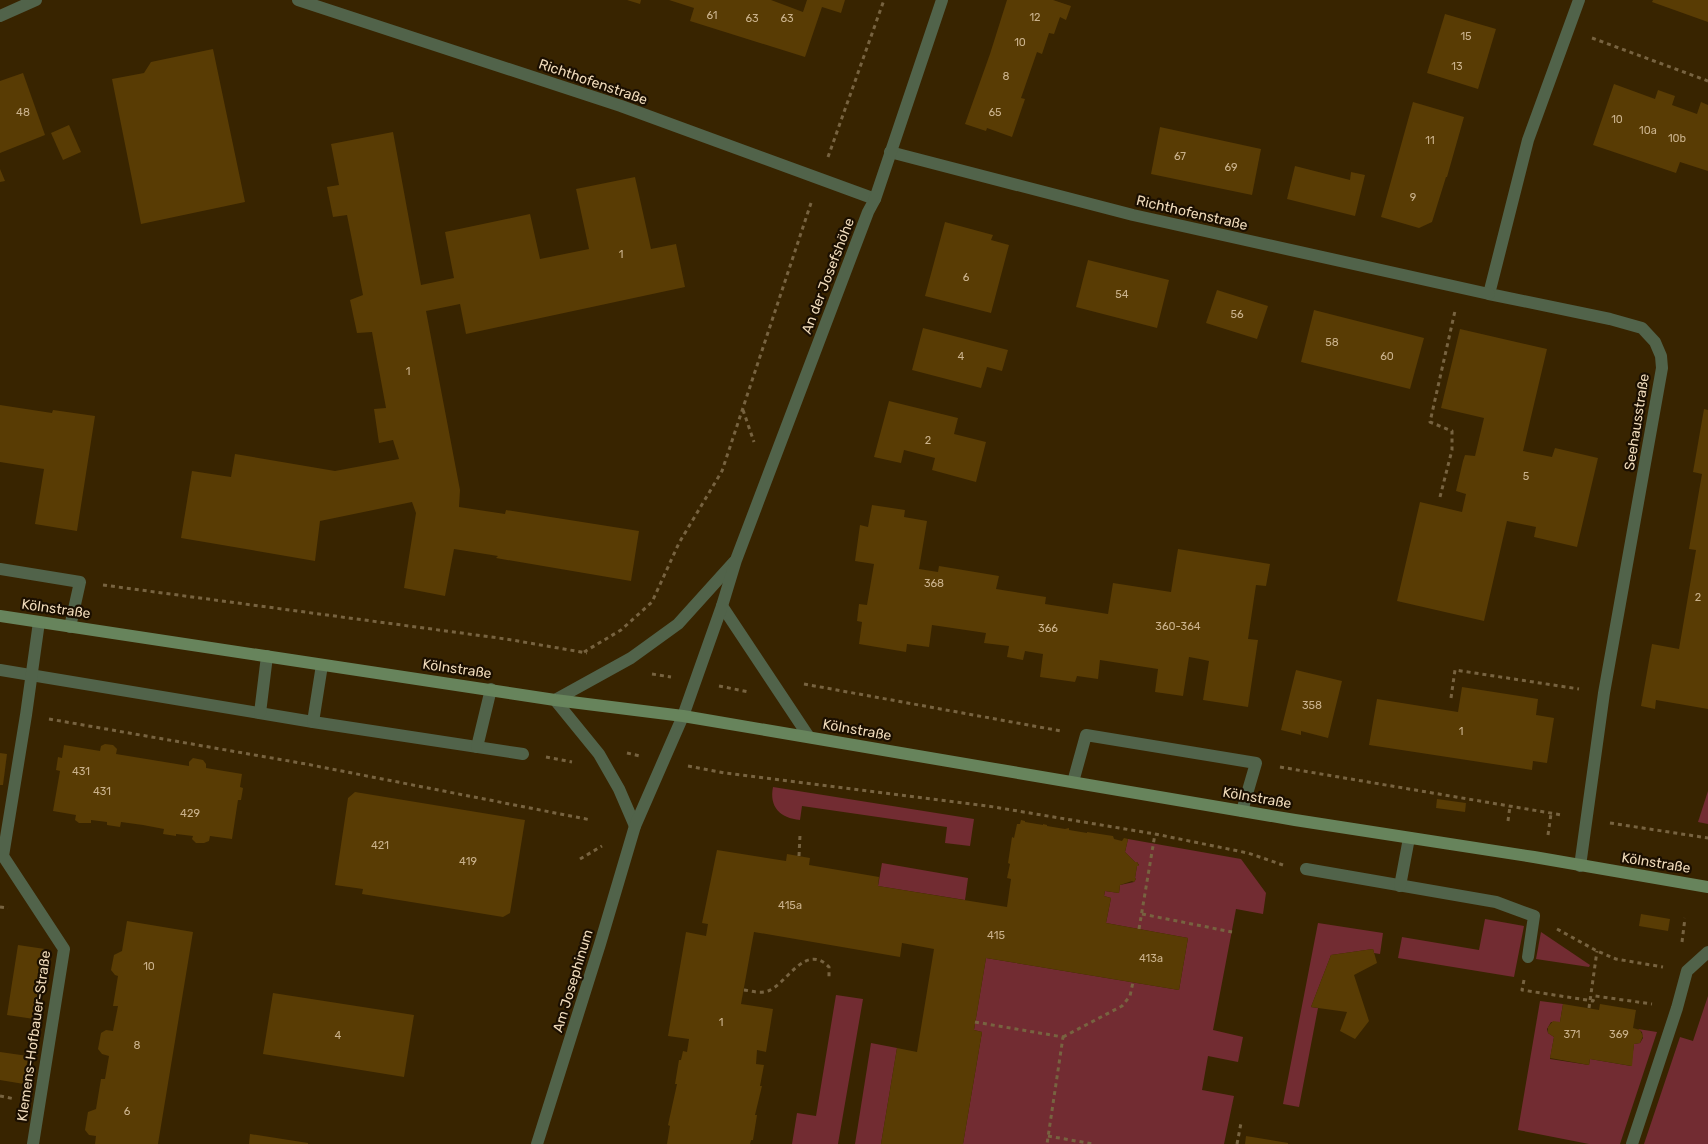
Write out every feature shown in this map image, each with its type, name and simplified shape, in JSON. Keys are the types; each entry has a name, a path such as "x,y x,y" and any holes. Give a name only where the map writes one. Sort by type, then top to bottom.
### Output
{"main road":[{"name":"Kölnstraße","path":"0,616 555,700 683,716 1242,811 1708,887"}],"street":[{"path":"0,16 36,0"},
{"name":"Richthofenstraße","path":"298,0 621,106 875,199"},
{"name":"An der Josefshöhe","path":"683,716 722,606 736,560 875,199 942,0"},
{"path":"1489,294 1528,140 1579,0"},
{"name":"Richthofenstraße","path":"890,152 1133,215 1489,294"},
{"name":"Seehausstraße","path":"1489,294 1610,319 1642,328 1656,342 1661,356 1662,368 1604,693 1580,866"},
{"name":"An der Josefshöhe","path":"555,700 621,664 678,624 736,560"},
{"path":"0,572 80,582 70,626"},
{"path":"722,606 809,737"},
{"name":"Klemens-Hofbauer-Straße","path":"33,1144 64,949 3,856 40,622"},
{"path":"260,713 267,656"},
{"path":"313,722 322,665"},
{"path":"0,670 313,722 523,754"},
{"path":"476,748 491,689"},
{"path":"555,700 599,754 619,789 635,826"},
{"name":"Am Josephinum","path":"537,1144 635,826 683,716"},
{"path":"1073,782 1086,735 1256,763 1242,811"},
{"path":"1400,886 1410,838"},
{"path":"1306,869 1496,902 1534,916 1528,957"},
{"path":"1632,1144 1677,1008 1687,971 1708,952"}],"path":[{"path":"583,652 621,630 652,602 679,543 722,470 820,179 884,0"},
{"path":"1568,30 1708,81"},
{"path":"1440,497 1452,450 1452,431 1430,422 1460,288"},
{"path":"80,582 506,639 583,652 649,673 750,692 792,682 1086,735"},
{"path":"1451,698 1455,670 1604,693"},
{"path":"26,714 306,764 591,820"},
{"path":"523,754 573,762 599,754 619,752 725,773 988,806 1155,834 1248,853 1286,866"},
{"path":"1256,763 1551,814 1549,827"},
{"path":"1508,820 1510,806"},
{"path":"1606,822 1708,838"},
{"path":"798,856 800,834"},
{"path":"1139,929 1155,834"},
{"path":"1142,914 1232,932"},
{"path":"1534,916 1597,951 1616,959 1687,971"},
{"path":"1589,1008 1597,951"},
{"path":"1528,957 1522,990 1590,1001 1594,1001 1595,996 1677,1008"},
{"path":"744,990 767,991 780,983 798,965 815,960 824,961 829,967 829,978"},
{"path":"975,1022 1063,1037 1122,1006 1130,996 1133,982"},
{"path":"1047,1144 1063,1037"},
{"path":"1237,1144 1241,1123"},
{"path":"1048,1136 1093,1144"}],"shaded area":[{"path":"773,787 974,819 970,846 945,843 947,827 802,806 800,820 793,819 782,814 775,806 772,794"},
{"path":"1708,791 1708,824 1698,822"},
{"path":"1128,839 1241,859 1266,893 1263,914 1236,909 1213,1030 1243,1037 1238,1062 1208,1056 1202,1090 1234,1096 1224,1144 963,1144 982,1032 974,1030 986,958 1179,990 1188,938 1106,923 1111,898 1104,896 1105,891 1119,893 1120,885 1134,882 1136,879 1137,866 1139,865 1125,852"},
{"path":"882,863 968,878 965,900 878,886"},
{"path":"1485,919 1524,926 1514,977 1398,958 1402,937 1479,950"},
{"path":"1318,923 1383,933 1380,954 1374,953 1373,949 1331,955 1311,1007 1318,1008 1299,1107 1283,1104"},
{"path":"1541,932 1590,965 1589,967 1536,959"},
{"path":"836,995 863,999 838,1144 792,1144 797,1113 816,1116"},
{"path":"1708,996 1708,1144 1644,1144 1680,1037 1693,1041"},
{"path":"1540,1001 1563,1004 1560,1022 1551,1022 1547,1029 1548,1033 1554,1037 1550,1059 1589,1065 1590,1059 1631,1066 1634,1044 1640,1043 1643,1038 1642,1032 1638,1029 1657,1032 1620,1144 1589,1144 1518,1130"},
{"path":"871,1043 897,1048 881,1144 855,1144"}],"building":[{"path":"627,0 641,0 640,4"},
{"path":"669,0 771,0 803,12 807,0 845,0 841,13 822,7 805,57 690,21 694,8"},
{"path":"1007,0 1053,0 1071,6 1066,20 1060,17 1054,34 1049,33 1042,54 1037,52 1021,98 1025,99 1012,137 987,128 986,131 965,124"},
{"path":"1653,0 1708,0 1708,22 1652,2"},
{"path":"1445,14 1496,29 1478,89 1427,73"},
{"path":"213,49 245,202 141,224 112,79 144,73 151,62"},
{"path":"23,73 45,135 0,153 0,81"},
{"path":"1614,84 1655,99 1658,90 1675,96 1672,105 1697,114 1701,102 1708,105 1708,171 1680,162 1676,173 1593,145"},
{"path":"1413,102 1464,117 1432,222 1419,228 1381,217"},
{"path":"69,125 81,152 63,160 51,133"},
{"path":"1160,127 1261,149 1252,195 1151,174"},
{"path":"393,132 421,285 454,278 445,232 530,214 540,259 589,249 576,189 635,177 651,249 676,244 685,287 466,334 460,304 426,311 460,490 459,507 505,514 506,510 639,531 631,581 454,549 445,596 404,588 416,513 412,502 320,521 315,561 181,538 192,471 231,477 235,454 335,471 399,459 393,440 379,443 374,409 386,408 372,332 357,333 350,300 363,295 347,215 333,217 327,187 339,185 331,144"},
{"path":"1295,166 1350,180 1351,172 1365,175 1355,216 1287,199"},
{"path":"0,169 5,181 0,182"},
{"path":"945,222 993,235 991,240 1009,245 991,313 925,296"},
{"path":"1088,260 1169,280 1157,328 1076,307"},
{"path":"1217,290 1268,306 1257,339 1206,323"},
{"path":"1314,310 1424,338 1410,389 1301,362"},
{"path":"923,328 1008,350 1002,371 987,367 981,388 912,370"},
{"path":"1460,329 1547,349 1523,451 1552,457 1555,448 1598,458 1577,547 1534,537 1536,527 1507,521 1484,621 1397,601 1420,502 1462,512 1466,494 1456,491 1463,461 1465,455 1475,456 1484,418 1441,408"},
{"path":"889,401 958,418 954,434 986,442 976,482 932,470 935,458 904,450 901,463 874,457"},
{"path":"0,405 52,413 53,410 95,416 77,531 35,524 44,469 0,462"},
{"path":"1704,409 1708,410 1708,709 1656,700 1655,709 1641,706 1652,644 1679,649 1696,550 1689,549 1702,474 1693,472"},
{"path":"872,505 905,510 904,517 927,521 919,569 938,572 939,566 999,576 996,589 1046,597 1045,604 1108,614 1113,583 1171,592 1178,549 1270,564 1266,586 1256,585 1248,639 1258,640 1248,707 1203,700 1209,661 1189,657 1183,696 1155,692 1158,669 1100,660 1098,679 1077,676 1075,682 1040,677 1043,654 1025,651 1023,660 1007,657 1009,646 984,643 986,633 932,625 929,647 907,644 906,652 859,644 862,622 857,621 859,604 867,605 874,564 855,561 860,525 868,527"},
{"path":"1296,670 1342,681 1328,738 1301,731 1301,735 1281,730"},
{"path":"1462,687 1538,699 1536,715 1554,718 1547,763 1533,761 1532,770 1369,745 1377,699 1458,712"},
{"path":"105,744 113,745 117,749 116,754 189,766 189,762 193,758 203,760 206,768 242,774 240,787 243,788 241,800 238,800 232,839 210,836 209,841 196,843 192,839 193,836 163,834 164,829 121,822 120,827 107,825 107,822 91,820 91,823 79,823 75,820 76,815 53,811 60,771 56,770 58,757 62,758 64,745 100,751 101,746"},
{"path":"0,753 7,754 3,785 0,785"},
{"path":"355,792 525,820 510,913 503,917 362,894 363,889 335,885 348,798"},
{"path":"1437,799 1466,803 1465,812 1436,808"},
{"path":"1021,820 1065,829 1069,828 1069,830 1113,836 1114,839 1122,841 1124,838 1128,839 1125,852 1139,866 1137,866 1136,879 1134,882 1120,885 1119,893 1105,891 1104,896 1111,898 1106,923 1188,938 1179,990 986,958 974,1030 982,1032 963,1144 881,1144 897,1048 917,1052 934,949 902,943 900,957 754,932 741,1004 773,1009 766,1052 757,1050 756,1064 764,1065 760,1086 762,1086 755,1115 757,1115 753,1140 751,1140 750,1144 667,1144 670,1126 668,1125 677,1084 675,1084 679,1060 681,1060 683,1051 687,1052 689,1039 668,1036 686,932 706,936 708,924 702,923 717,850 786,861 787,854 810,858 809,865 879,877 878,886 1007,907 1011,879 1007,878 1010,864 1008,863 1012,837 1014,838 1017,824 1020,824"},
{"path":"1641,914 1670,919 1668,931 1639,926"},
{"path":"127,921 193,932 158,1144 95,1144 96,1136 89,1135 85,1130 88,1112 96,1109 101,1079 105,1079 109,1056 102,1054 98,1049 101,1033 106,1030 113,1031 118,1006 113,1006 118,976 111,970 114,955 122,951"},
{"path":"18,945 45,949 34,1019 7,1015"},
{"path":"1373,949 1377,963 1354,975 1369,1021 1355,1039 1340,1031 1347,1012 1311,1007 1331,955"},
{"path":"273,993 414,1015 404,1077 263,1054"},
{"path":"1563,1004 1599,1010 1600,1004 1636,1010 1633,1028 1640,1030 1643,1036 1640,1043 1634,1044 1632,1066 1590,1059 1589,1065 1550,1058 1554,1037 1548,1033 1548,1027 1553,1021 1560,1022"},
{"path":"0,1052 28,1056 24,1084 0,1080"},
{"path":"250,1134 308,1143 308,1144 249,1144"},
{"path":"1246,1136 1288,1143 1288,1144 1245,1144"}]}
